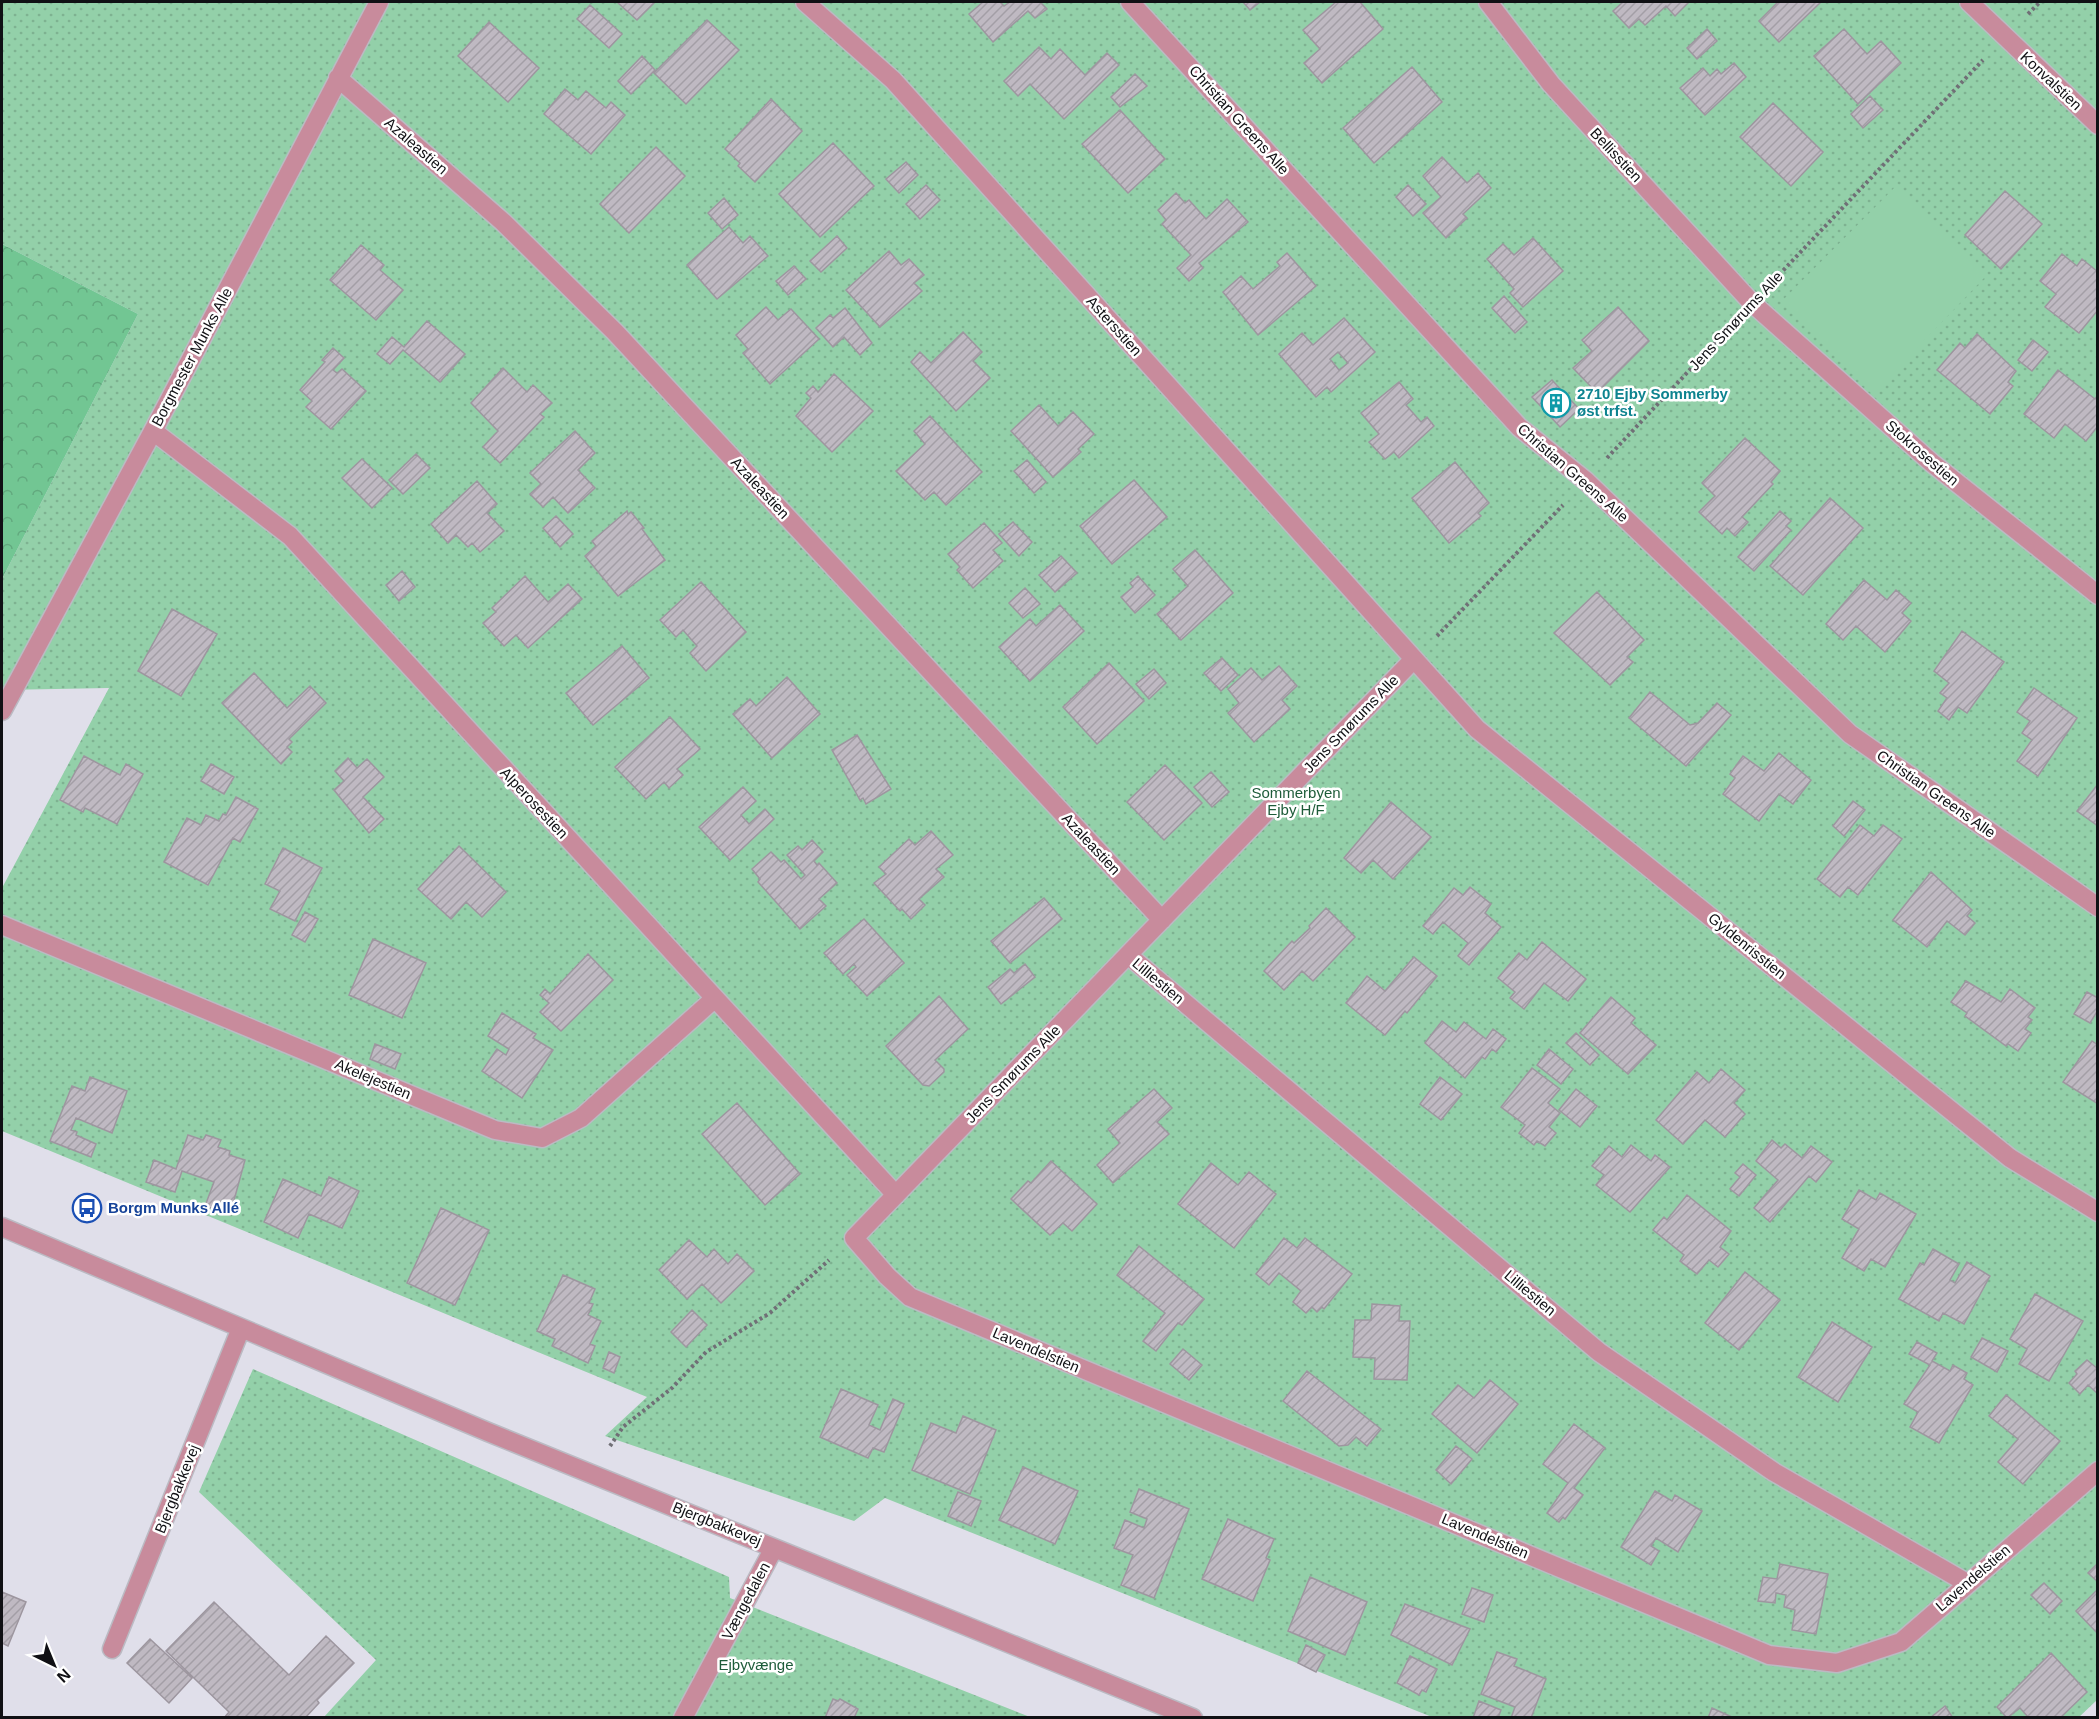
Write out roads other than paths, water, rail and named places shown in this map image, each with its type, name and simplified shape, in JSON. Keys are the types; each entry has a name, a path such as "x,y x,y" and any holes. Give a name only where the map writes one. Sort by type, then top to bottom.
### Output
{"street":[{"name":"Borgmester Munks Alle","path":"2,711 379,2"},
{"name":"Astersstien","path":"805,2 892,80 1414,659"},
{"name":"Christian Greens Alle","path":"1130,2 1519,427 1586,481 1850,734 2097,907"},
{"name":"Bellisstien","path":"1488,2 1551,84 1752,303"},
{"name":"Konvalstien","path":"1969,2 2097,125"},
{"name":"Azaleastien","path":"338,78 503,222 615,332 1162,920"},
{"name":"Stokrosestien","path":"1752,303 1932,463 2097,596"},
{"name":"Alperosestien","path":"153,430 290,536 896,1195"},
{"name":"Jens Smørums Alle","path":"854,1238 1414,659"},
{"name":"Gyldenrisstien","path":"1414,659 1487,737 2010,1158 2097,1212"},
{"name":"Akelejestien","path":"2,925 495,1130 542,1138 581,1118 714,999"},
{"name":"Lilliestien","path":"1128,955 1599,1352 1774,1472 1967,1583"},
{"name":"Bjergbakkevej","path":"2,1227 592,1474 1193,1718"},
{"name":"Lavendelstien","path":"854,1238 887,1276 910,1297 1769,1655 1837,1663 1901,1642 2097,1471"},
{"name":"Bjergbakkevej","path":"112,1649 241,1328"},
{"name":"Vængedalen","path":"683,1718 774,1548"}],"place":[{"name":"2710 Ejby Sommerby øst trfst.","path":"1556,403"},
{"name":"Borgm Munks Allé","path":"87,1208"}],"park label":[{"name":"Sommerbyen Ejby H/F","path":"1296,802"},
{"name":"Ejbyvænge","path":"756,1665"}]}
